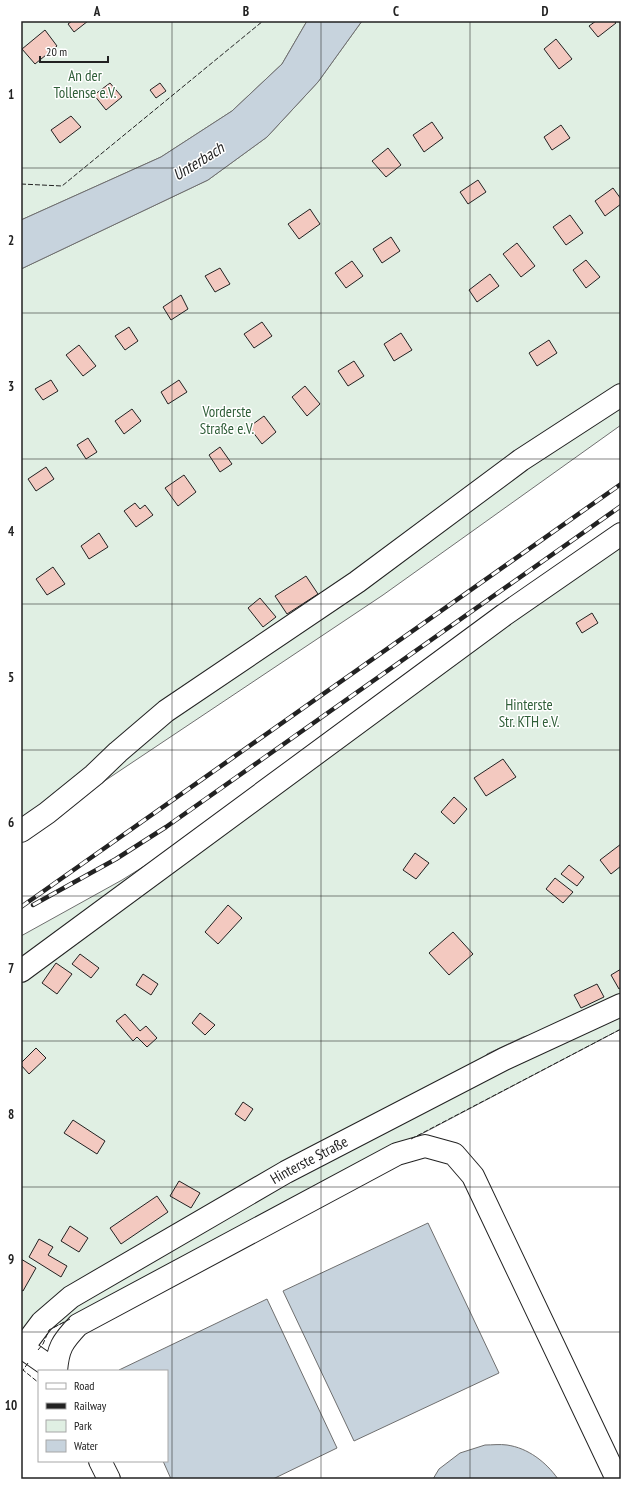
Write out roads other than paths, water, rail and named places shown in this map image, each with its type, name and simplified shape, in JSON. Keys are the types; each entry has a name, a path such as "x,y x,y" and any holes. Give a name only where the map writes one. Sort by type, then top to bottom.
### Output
{"lane":[{"path":"21,831 47,813 94,775 118,752 166,711 357,582 521,460 621,395"},
{"path":"21,971 504,614 621,534"},
{"name":"Hinterste Straße","path":"22,1349 42,1322 71,1297 286,1172 504,1059 621,1005"},
{"path":"56,1370 57,1356 63,1341 78,1325 397,1154 426,1146 454,1154 473,1176 617,1479"},
{"path":"22,1349 54,1370"},
{"path":"100,1462 109,1479"}],"water":[{"name":"Unterbach","path":"307,21 362,21 318,82 267,137 208,180 21,269 21,220 161,157 232,111 282,64"},
{"path":"428,1223 499,1373 354,1441 283,1291"},
{"path":"267,1299 337,1448 273,1479 171,1479 163,1462 168,1462 168,1370 119,1370"},
{"path":"485,1445 507,1445 522,1449 536,1457 548,1467 558,1479 433,1479 439,1469 460,1453"}],"railway":[{"path":"21,907 621,484"},
{"path":"33,905 116,859 166,827 621,506"}],"park label":[{"name":"An der Tollense e.V.","path":"85,84"},
{"name":"Vorderste Straße e.V.","path":"227,420"},
{"name":"Hinterste Str. KTH e.V.","path":"529,714"}]}
